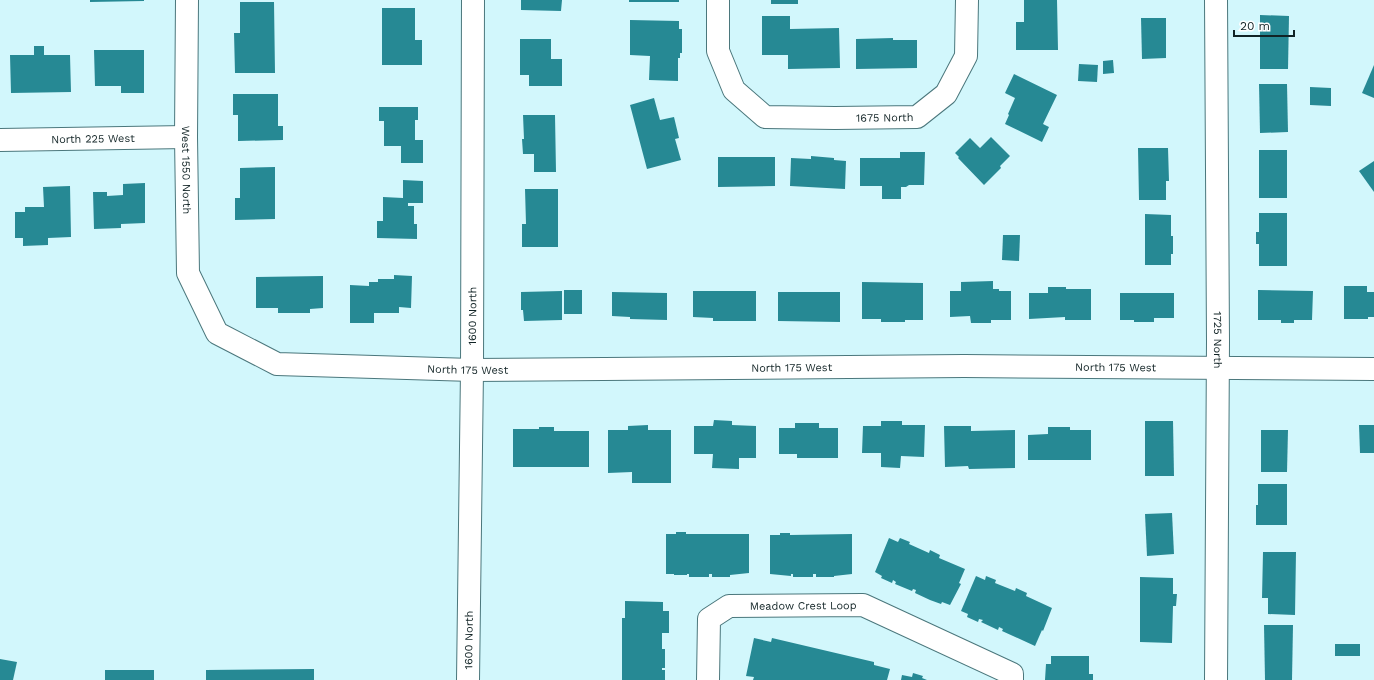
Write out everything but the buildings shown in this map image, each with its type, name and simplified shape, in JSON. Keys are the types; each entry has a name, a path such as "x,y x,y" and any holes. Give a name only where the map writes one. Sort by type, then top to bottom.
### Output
{"street":[{"name":"West 1550 North","path":"187,0 186,137 188,273 217,333"},
{"name":"1600 North","path":"468,680 472,370 473,0"},
{"name":"1675 North","path":"718,0 718,51 734,90 765,117 835,118 917,117 946,94 966,56 966,0"},
{"name":"1725 North","path":"1216,0 1218,368 1216,680"},
{"name":"North 225 West","path":"0,140 186,137"},
{"name":"North 175 West","path":"217,333 277,364 472,370 964,366 1374,370"},
{"name":"Meadow Crest Loop","path":"708,680 709,619 729,606 863,605 1012,674 1012,680"}]}
